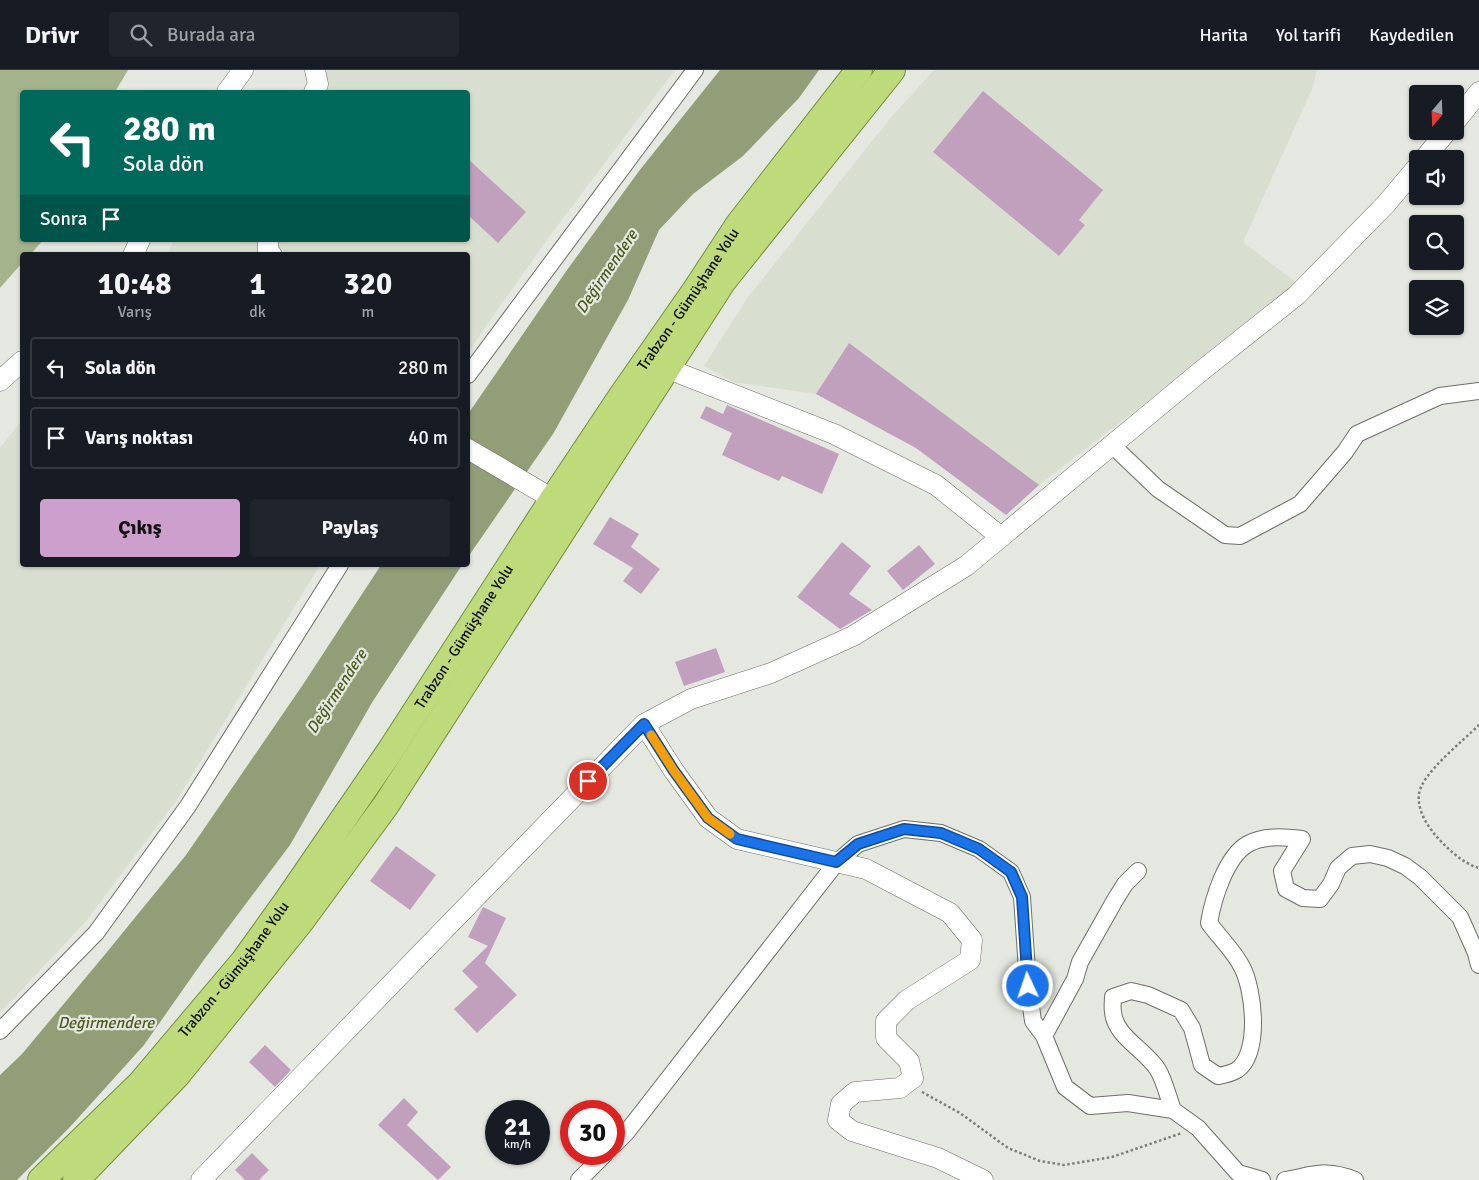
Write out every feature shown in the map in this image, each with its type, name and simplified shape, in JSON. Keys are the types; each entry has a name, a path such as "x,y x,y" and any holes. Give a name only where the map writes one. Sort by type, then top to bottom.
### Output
{"highway":[{"name":"Trabzon - Gümüşhane Yolu","path":"41,1180 141,1083 244,961 390,752 545,494 621,397 739,224 859,70"},
{"name":"Trabzon - Gümüşhane Yolu","path":"76,1180 177,1075 301,921 380,812 723,281 892,70"}],"street":[{"path":"228,90 243,70"},
{"path":"315,90 318,84 316,70"},
{"path":"470,372 695,70"},
{"path":"1464,111 1479,92"},
{"path":"1431,150 1440,140"},
{"path":"201,1180 644,724 691,699 771,673 853,636 966,566 1297,295 1386,204 1409,177"},
{"path":"0,381 20,363"},
{"path":"668,367 681,374 834,434 936,485 1001,537"},
{"path":"1112,445 1158,489 1225,535 1240,536 1300,504 1345,452 1357,434 1440,396 1479,391"},
{"path":"470,450 545,494"},
{"path":"0,1031 96,933 188,806 339,567"},
{"path":"644,724 674,771 708,818 737,839 866,869 950,913 972,940 970,960 907,1000 886,1021 886,1038 909,1061 914,1078 900,1088 855,1092 841,1104 838,1120 852,1131 938,1158 983,1180"},
{"path":"625,1133 836,862 858,844 904,829 941,833 979,849 1011,872 1022,897 1028,986 1033,1021 1044,1036 1065,1087 1090,1106 1128,1104 1173,1110 1198,1128 1238,1173 1262,1180"},
{"path":"1173,1110 1158,1071 1147,1056 1121,1030 1113,1014 1113,997 1130,991 1148,995 1181,1010 1192,1028 1202,1065 1218,1076 1237,1070 1248,1056 1252,1038 1252,1001 1242,967 1209,922 1212,904 1226,872 1234,856 1248,844 1284,837 1302,840 1282,871 1286,889 1302,898 1320,899 1331,884 1338,868 1352,856 1370,854 1388,858 1405,866 1420,877 1460,918 1469,935 1479,965"},
{"path":"1044,1036 1074,979 1080,962 1115,900 1138,871"},
{"path":"579,1180 594,1165"},
{"path":"1285,1180 1315,1173 1340,1174 1356,1180"}],"path":[{"path":"1479,725 1439,763 1427,777 1419,793 1421,812 1431,830 1458,857 1479,868"},
{"path":"900,1088 920,1090 938,1100 960,1113 1008,1148 1040,1160 1064,1165 1112,1157 1198,1128"}],"shaded area":[{"path":"0,70 128,70 116,90 20,90 20,242 41,242 33,252 20,252 20,265 0,288"},
{"path":"315,70 675,70 549,237 470,349 470,252 168,252 173,242 470,242 470,90 306,90"},
{"path":"934,70 1317,70 1313,87 1243,242 1297,283 1039,485 1006,515 916,448 816,394 733,382 704,366 748,297 892,116"},
{"path":"20,423 20,567 319,567 178,798 87,920 0,1013 0,448"}],"water":[{"name":"Değirmendere","path":"720,70 819,70 799,98 743,156 693,194 659,230 628,300 553,434 470,554 470,411 567,270 639,171"},
{"name":"Değirmendere","path":"380,567 461,567 373,701 290,845 203,961 144,1045 70,1127 17,1180 0,1180 0,1075 22,1054 186,855 304,683"}],"building":[{"path":"983,91 1103,190 1079,220 1085,225 1059,256 933,152"},
{"path":"470,161 526,212 498,243 470,217"},
{"path":"849,343 1039,485 1006,515 916,448 816,394"},
{"path":"727,405 839,454 822,494 782,476 779,481 722,455 732,433 700,418 706,406 723,414"},
{"path":"610,517 639,534 631,547 660,569 641,594 623,581 633,568 593,544"},
{"path":"842,542 871,566 849,594 872,610 840,629 797,597"},
{"path":"919,545 935,564 903,590 887,571"},
{"path":"716,648 725,672 684,686 675,662"},
{"path":"396,846 436,875 410,910 370,881"},
{"path":"483,907 506,918 485,963 517,995 477,1033 454,1009 478,987 462,971 488,946 468,937"},
{"path":"265,1045 291,1070 275,1087 249,1062"},
{"path":"404,1098 418,1112 407,1125 451,1167 438,1180 378,1125"},
{"path":"252,1153 269,1170 259,1180 245,1180 235,1170"}],"slow traffic":[{"path":"651,735 708,818 730,834"}],"route":[{"path":"588,781 644,724 674,771 708,818 737,839 836,862 858,844 904,829 941,833 979,849 1011,872 1022,897 1028,986"}]}
